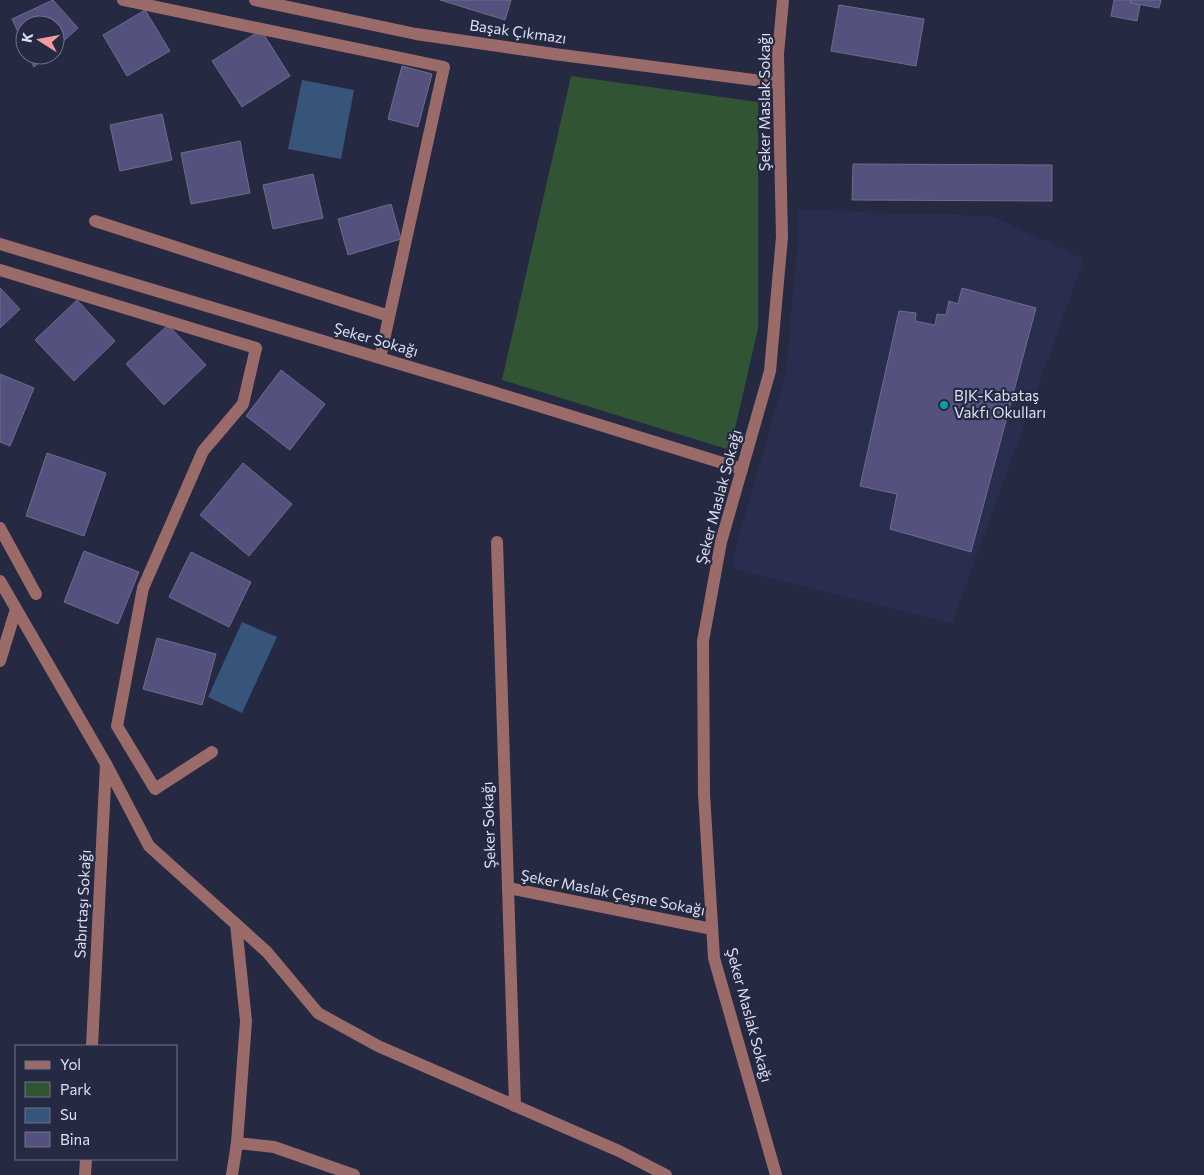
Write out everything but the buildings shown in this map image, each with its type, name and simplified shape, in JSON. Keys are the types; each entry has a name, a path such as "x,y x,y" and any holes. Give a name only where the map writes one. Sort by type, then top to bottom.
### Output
{"street":[{"path":"123,0 444,67 380,358"},
{"name":"Başak Çıkmazı","path":"255,0 416,34 778,83"},
{"name":"Şeker Maslak Sokağı","path":"776,1175 714,958 704,794 703,641 721,542 770,371 782,237 778,54 783,0"},
{"path":"95,221 389,316"},
{"name":"Şeker Sokağı","path":"0,244 742,469"},
{"path":"0,270 256,348 242,404 203,451 143,588 117,726 156,789 212,752"},
{"path":"0,528 36,594"},
{"name":"Şeker Sokağı","path":"497,542 515,1106"},
{"path":"0,581 106,764 149,846 267,952 318,1013 378,1046 619,1151 666,1175"},
{"path":"0,661 16,609"},
{"name":"Sabırtaşı Sokağı","path":"92,1045 106,764"},
{"name":"Şeker Maslak Çeşme Sokağı","path":"508,888 712,929"},
{"path":"232,1175 237,1143 246,1021 236,924"},
{"path":"237,1143 274,1147 354,1175"},
{"path":"85,1175 86,1160"}],"shaded area":[{"path":"797,210 992,216 1084,259 952,624 733,569 737,543 786,372 798,238"}],"green space":[{"path":"571,76 758,102 758,329 730,450 502,380"}],"water":[{"path":"302,80 354,90 341,159 288,149"},
{"path":"242,622 277,637 242,713 208,697"}],"place":[{"name":"BJK-Kabataş Vakfı Okulları","path":"944,405"}]}
